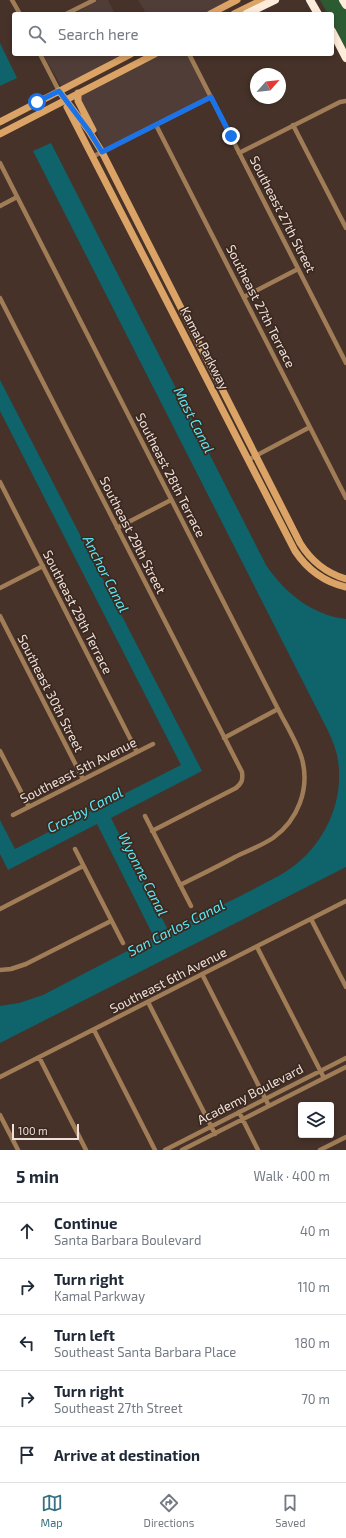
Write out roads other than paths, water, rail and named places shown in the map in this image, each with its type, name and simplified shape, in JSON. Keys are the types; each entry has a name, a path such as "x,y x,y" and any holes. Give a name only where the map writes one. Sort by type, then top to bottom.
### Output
{"highway":[{"path":"250,12 275,0"},
{"path":"310,0 317,12"},
{"path":"316,0 322,12"},
{"path":"344,0 346,5"},
{"path":"334,35 346,58"},
{"path":"334,45 346,66"}],"street":[{"path":"12,0 19,12"},
{"path":"70,12 94,0"},
{"path":"214,12 237,0"},
{"path":"238,12 262,0"},
{"path":"41,56 59,91"},
{"path":"0,122 127,56"},
{"path":"0,134 65,99 151,56"},
{"name":"Southeast 27th Street","path":"190,56 346,363"},
{"name":"Kamal Parkway","path":"59,91 89,131 102,152 303,549 311,559 322,568 336,576 346,579"},
{"path":"78,93 78,102 93,129 102,152"},
{"path":"94,156 211,97"},
{"name":"Kamal Parkway","path":"65,99 67,107 94,156 295,551 301,560 322,577 346,587"},
{"path":"239,153 340,102 346,101"},
{"name":"Southeast 27th Terrace","path":"156,125 346,498"},
{"path":"294,125 346,228"},
{"name":"Southeast 28th Terrace","path":"0,163 278,709 302,760 304,783 301,801 292,819 273,838 180,885"},
{"path":"0,206 17,197"},
{"path":"244,297 298,269"},
{"name":"Southeast 29th Street","path":"0,298 242,772 243,778 241,783 236,788 152,831"},
{"path":"340,352 346,349"},
{"path":"248,460 310,427"},
{"name":"Southeast 29th Terrace","path":"0,482 137,752"},
{"path":"117,528 171,500"},
{"path":"0,588 43,566"},
{"name":"Southeast 30th Street","path":"0,616 83,779"},
{"path":"224,738 278,709"},
{"name":"Southeast 5th Avenue","path":"13,815 153,744"},
{"path":"0,751 29,807"},
{"path":"145,816 190,906"},
{"path":"75,849 123,943"},
{"path":"0,909 83,866"},
{"name":"Southeast 6th Avenue","path":"0,1077 346,901"},
{"path":"311,919 346,987"},
{"path":"0,970 11,969 26,964 111,921"},
{"path":"257,947 324,1078"},
{"path":"202,974 269,1106"},
{"path":"148,1002 215,1134"},
{"path":"94,1030 155,1150"},
{"path":"39,1057 86,1150"},
{"name":"Academy Boulevard","path":"165,1150 346,1058"},
{"name":"Academy Boulevard","path":"182,1150 346,1067"},
{"path":"239,1112 258,1150"},
{"path":"0,1115 18,1150"},
{"path":"320,1150 346,1137"}],"water":[{"path":"0,43 17,78 0,86"},
{"name":"San Carlos Canal","path":"51,143 266,565 282,585 300,601 322,613 346,619 346,867 0,1043 0,1006 19,1003 43,995 154,937 97,824 8,870 0,854 0,820 15,849 181,765 0,411 0,380 202,771 111,818 168,930 182,924 183,925 285,872 303,858 323,833 336,803 339,787 337,755 327,729 33,151"}],"water label":[{"name":"Mast Canal","path":"194,420"},
{"name":"Anchor Canal","path":"106,574"},
{"name":"Crosby Canal","path":"85,810"},
{"name":"Wyonne Canal","path":"143,874"}]}
